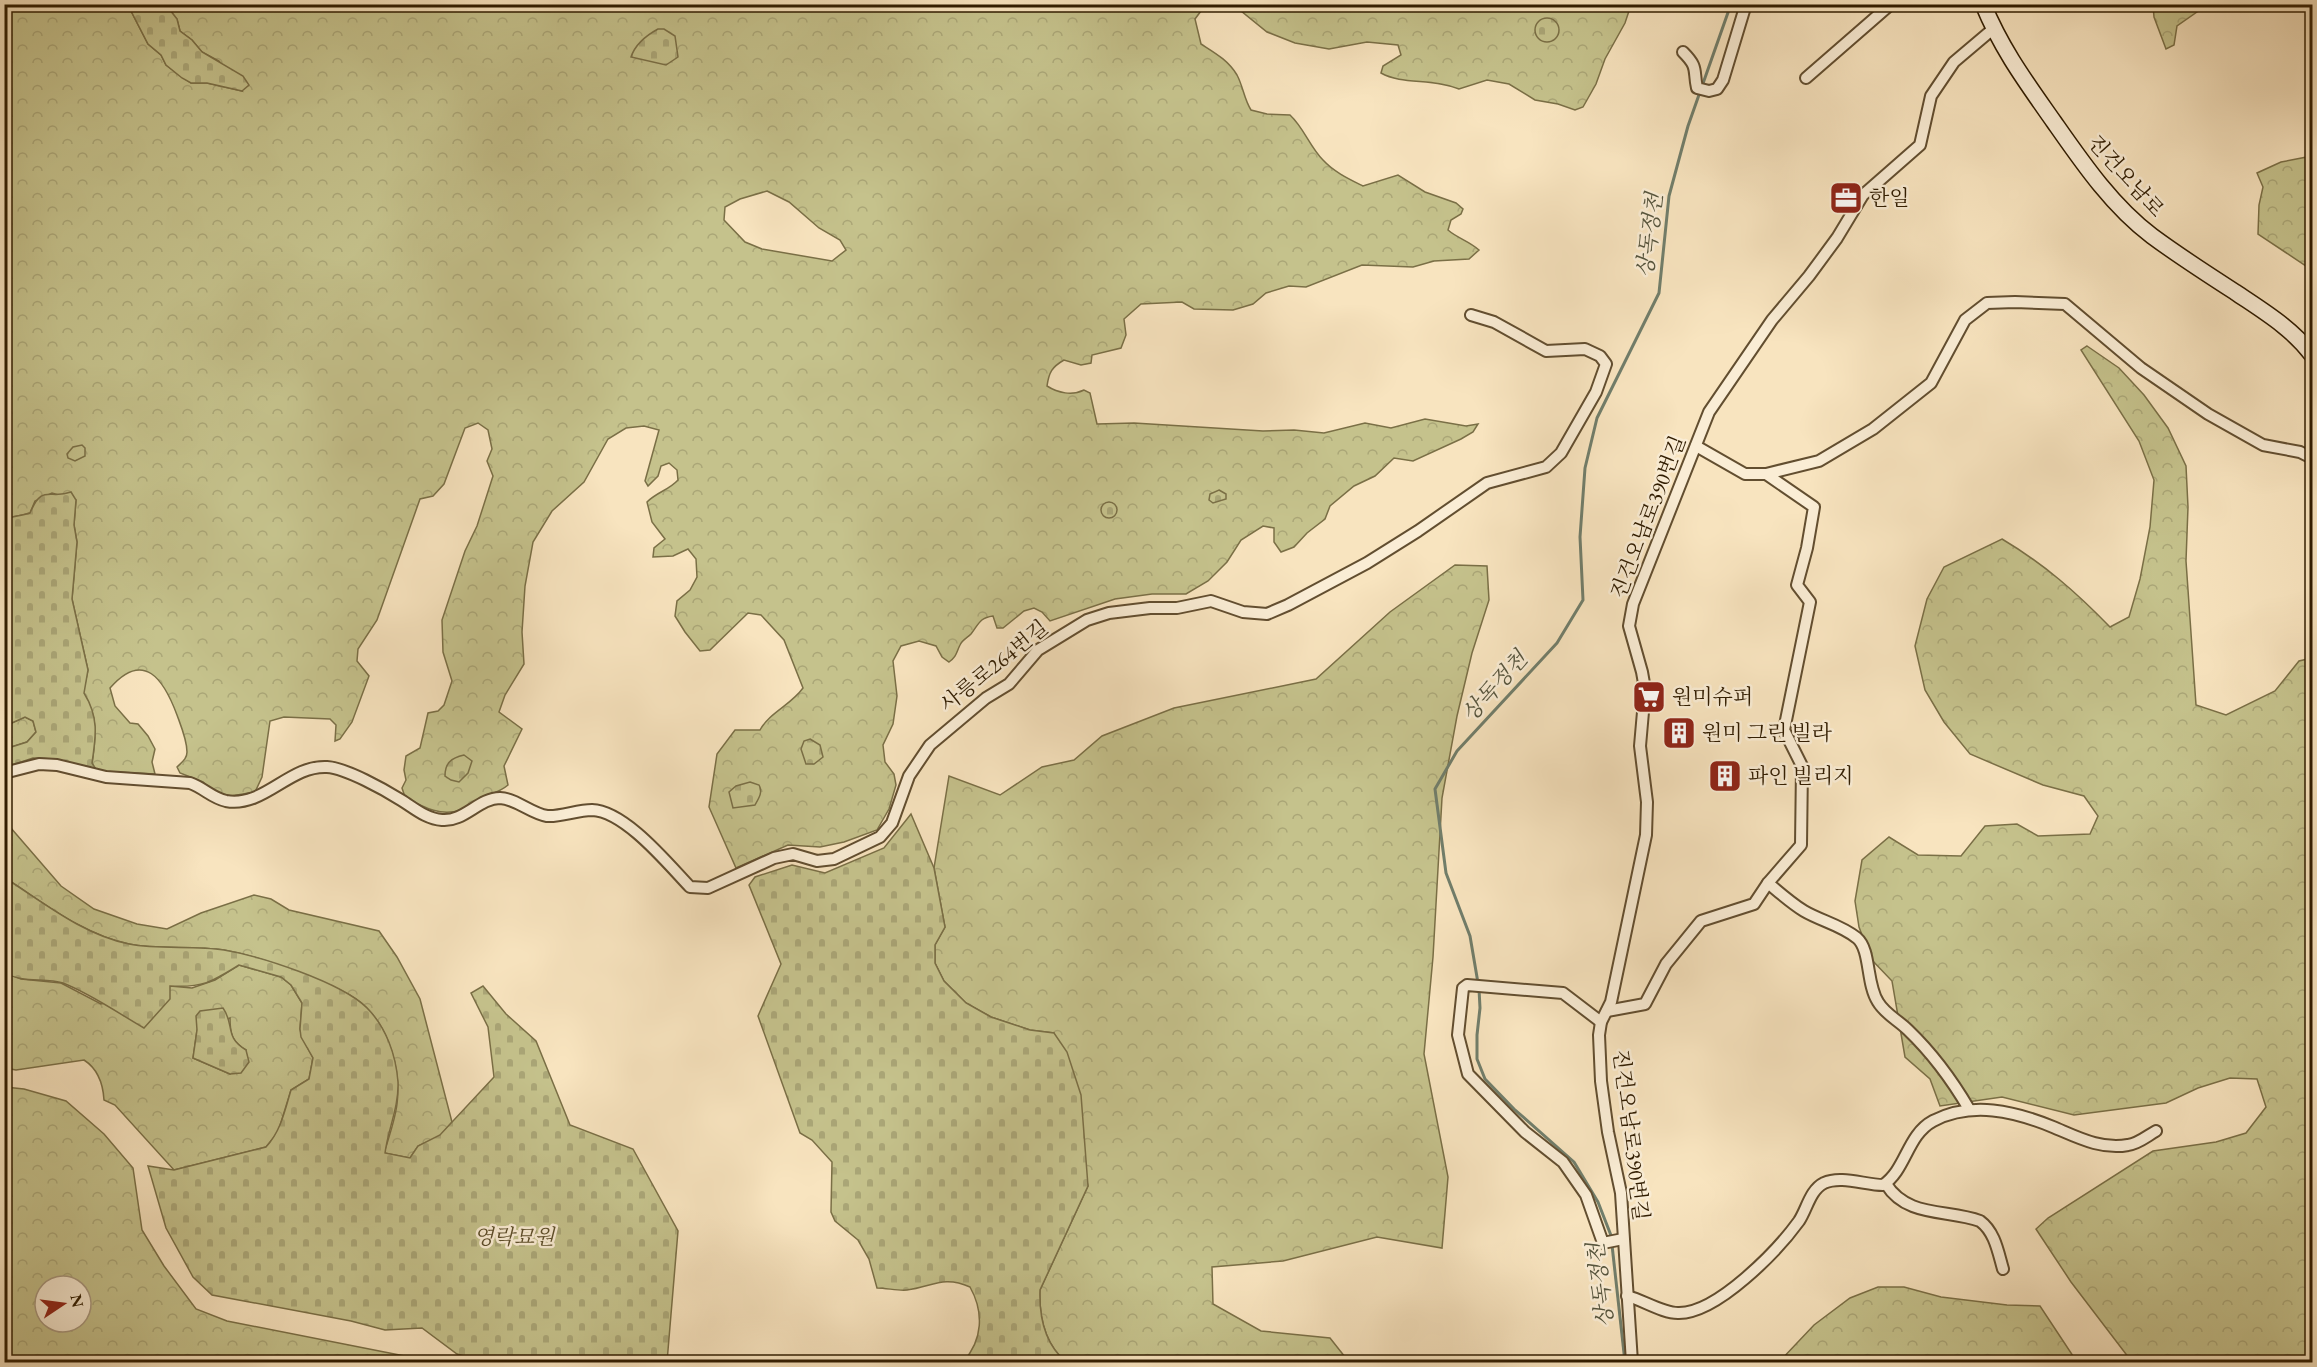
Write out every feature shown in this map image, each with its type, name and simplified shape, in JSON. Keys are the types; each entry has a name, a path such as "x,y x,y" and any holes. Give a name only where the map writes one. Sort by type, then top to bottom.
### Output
{"main road":[{"name":"진건오남로","path":"1983,4 2007,55 2078,156 2132,220 2179,255 2284,325 2313,355"}],"street":[{"path":"1683,52 1694,65 1697,75 1696,86 1702,90 1714,91 1720,86 1746,4"},
{"path":"1806,78 1891,4"},
{"name":"진건오남로390번길","path":"1632,1362 1621,1239 1621,1193 1608,1131 1601,1081 1599,1035 1611,1002 1646,836 1647,817 1640,746 1645,689 1629,626 1633,604 1709,412 1772,320 1823,257 1863,195 1920,145 1931,96 1954,62 1993,29"},
{"path":"1696,446 1745,474 1766,474 1819,461 1873,429 1931,383 1965,320 1987,303 2006,302 2065,304 2141,368 2208,414 2263,445 2313,458"},
{"name":"사릉로264번길","path":"4,773 39,764 57,765 106,777 190,783 201,787 213,797 229,801 258,796 290,776 310,768 328,767 357,777 387,792 421,814 441,820 456,819 492,800 502,798 533,813 549,816 594,810 611,815 649,843 690,887 708,888 774,858 793,854 817,861 834,859 880,837 892,823 909,776 930,746 986,698 1009,684 1038,650 1087,620 1109,614 1150,608 1177,608 1210,601 1243,612 1267,614 1367,563 1487,483 1546,467 1561,453 1596,392 1606,364 1600,356 1585,349 1546,351 1494,322 1471,315"},
{"path":"1621,1239 1603,1244 1586,1195 1563,1162 1526,1132 1468,1074 1458,1035 1463,988 1472,985 1563,993 1604,1017 1645,1004 1666,964 1701,921 1754,904 1768,883 1801,845 1802,766 1784,730 1810,602 1797,585 1807,548 1814,507 1766,474"},
{"path":"1768,883 1806,912 1836,925 1858,939 1868,962 1869,981 1877,1001 1883,1010 1906,1027 1935,1058 1969,1109"},
{"path":"1626,1296 1672,1313 1696,1309 1718,1299 1762,1265 1789,1235 1820,1186 1836,1181 1886,1184 1924,1127 1947,1115 1969,1109 2027,1117 2091,1143 2108,1145 2134,1144 2156,1131"},
{"path":"1886,1184 1910,1206 1980,1221 1993,1237 2003,1269"}],"green space":[{"path":"2153,4 2207,5 2177,26 2174,45 2166,49 2154,17"},
{"path":"5,5 130,5 148,44 161,55 166,65 191,83 207,83 242,91 219,61 202,52 180,31 177,19 166,5 1211,5 1204,7 1195,19 1201,44 1230,65 1239,79 1251,110 1267,114 1290,115 1327,164 1363,186 1398,175 1425,192 1456,203 1463,209 1461,214 1451,220 1448,230 1479,250 1469,259 1434,261 1413,267 1362,265 1306,287 1289,286 1266,293 1253,304 1233,310 1194,309 1182,302 1141,304 1124,319 1126,335 1121,348 1092,355 1091,363 1081,365 1064,360 1057,365 1050,373 1047,386 1065,393 1084,390 1090,393 1097,424 1134,423 1324,433 1365,423 1391,428 1425,419 1466,426 1478,424 1473,432 1461,439 1413,461 1394,458 1375,476 1354,486 1330,506 1325,519 1294,547 1281,552 1274,542 1274,528 1263,526 1241,540 1227,562 1208,581 1186,594 1152,594 1115,599 1050,621 1042,612 1034,608 1024,611 1003,628 997,628 993,616 988,617 980,622 962,642 949,662 942,657 936,646 919,641 901,646 893,661 897,696 893,724 883,745 885,762 894,774 896,785 889,809 877,830 844,842 820,847 788,845 736,868 709,807 717,754 735,730 760,730 769,718 803,688 784,640 761,615 748,613 710,650 700,651 675,616 677,601 690,590 697,577 696,559 688,549 673,556 653,557 654,548 665,539 652,522 647,502 678,480 677,470 669,463 661,466 658,476 648,486 645,481 659,430 644,426 626,428 608,439 584,482 552,511 533,542 525,586 522,632 524,664 505,695 499,712 522,729 504,766 508,785 480,798 466,808 448,812 426,808 405,797 402,788 406,780 404,770 406,756 420,748 428,713 438,711 444,705 452,681 443,652 442,620 493,476 487,461 492,449 488,430 478,423 465,428 444,484 433,496 420,499 377,620 358,649 357,661 369,676 352,722 340,739 335,741 336,725 330,719 284,717 270,721 262,777 255,792 231,796 216,794 203,782 180,773 177,767 185,759 187,752 180,724 166,691 159,681 143,670 133,671 122,677 110,688 115,706 130,723 138,724 155,749 152,762 155,774 97,771 92,764 94,719 83,693 88,670 72,599 77,542 74,525 76,500 52,493 35,501 30,513 5,520","holes":["767,191 789,202 819,228 840,240 846,250 832,261 762,249 745,242 724,220 725,207 740,199"]},
{"path":"130,5 166,5 177,19 180,31 202,52 243,76 249,85 242,91 207,83 191,83 182,78 166,65 161,55 148,44"},
{"path":"1226,5 1631,5 1625,23 1605,59 1596,84 1583,107 1575,110 1535,100 1509,84 1487,80 1459,89 1389,77 1381,73 1383,66 1401,55 1398,45 1367,42 1329,49 1295,43 1267,32 1236,7"},
{"path":"1547,18 1556,21 1559,30 1556,39 1547,42 1538,39 1535,30 1538,21"},
{"path":"658,29 664,29 675,36 678,57 666,65 631,57 635,48"},
{"path":"2312,156 2312,270 2258,234 2259,205 2263,187 2257,173 2281,162"},
{"path":"2087,346 2119,368 2144,395 2168,428 2186,466 2188,507 2186,561 2196,705 2226,715 2275,691 2299,661 2312,658 2312,1362 2132,1362 2071,1282 2036,1229 2048,1218 2153,1151 2216,1142 2246,1133 2266,1107 2257,1079 2230,1078 2198,1088 2166,1103 2074,1115 2002,1097 1940,1106 1930,1079 1905,1057 1892,981 1871,959 1859,927 1855,901 1862,860 1889,837 1918,855 1961,856 1985,826 2017,824 2038,836 2090,834 2098,816 2084,796 2043,785 1970,754 1944,722 1925,690 1915,646 1927,599 1944,567 2002,539 2059,579 2110,627 2129,617 2140,579 2150,527 2154,480 2139,441 2081,350"},
{"path":"82,445 85,448 85,456 75,461 68,458 67,454 73,447"},
{"path":"1219,490 1226,494 1226,499 1213,503 1209,500 1210,494"},
{"path":"71,492 76,500 74,525 77,542 72,599 88,670 84,693 94,719 92,763 97,771 54,759 33,758 6,767 5,749 27,742 36,732 33,721 25,717 5,726 7,679 4,671 5,520 30,513 43,495"},
{"path":"1106,502 1112,502 1117,510 1115,516 1106,518 1101,513 1101,507"},
{"path":"1455,565 1487,566 1489,600 1472,653 1457,716 1442,798 1433,957 1424,1054 1448,1177 1442,1248 1377,1237 1283,1261 1212,1267 1213,1304 1261,1331 1330,1338 1349,1362 1066,1362 1048,1338 1042,1320 1040,1290 1088,1186 1054,1033 1030,1030 991,1017 966,1003 944,981 935,963 935,945 945,927 934,868 949,776 1000,795 1042,767 1074,760 1102,736 1174,708 1316,679 1390,612"},
{"path":"25,717 33,721 36,732 27,742 5,749 5,726"},
{"path":"810,739 820,745 823,757 814,764 806,764 801,749 804,741"},
{"path":"464,755 472,761 468,773 459,782 445,776 450,762"},
{"path":"750,782 759,785 761,790 755,805 733,808 729,792 736,786"},
{"path":"911,814 934,868 945,927 935,945 935,963 944,981 966,1003 991,1017 1030,1030 1054,1033 1067,1052 1081,1095 1088,1186 1040,1290 1042,1320 1048,1338 1066,1362 963,1362 974,1345 979,1326 978,1306 970,1287 945,1282 907,1290 877,1288 869,1259 858,1240 835,1221 831,1212 832,1162 812,1140 800,1133 758,1016 781,964 749,885 755,877 792,865 825,873 884,848"},
{"path":"4,820 61,886 94,909 137,924 167,929 201,913 254,895 271,899 289,910 379,931 397,957 420,999 452,1122 440,1136 418,1146 410,1158 384,1153 396,1110 397,1078 392,1052 382,1028 366,1007 338,989 255,958 212,949 129,944 112,940 80,925 5,878"},
{"name":"영락묘원","path":"5,878 64,917 112,940 141,946 212,949 239,953 278,964 320,980 355,998 380,1024 395,1062 398,1091 385,1153 410,1158 418,1146 440,1135 494,1077 488,1027 471,993 483,986 506,1014 536,1041 570,1125 633,1149 678,1231 667,1362 481,1361 457,1354 422,1328 385,1330 351,1321 212,1295 193,1277 166,1228 148,1166 174,1170 266,1147 279,1127 291,1090 309,1079 313,1058 301,1037 302,1003 291,985 281,977 239,965 206,983 170,986 170,999 144,1028 94,998 63,983 11,976 4,972"},
{"path":"239,965 281,977 291,985 302,1003 300,1029 313,1058 309,1079 291,1090 278,1132 266,1147 174,1170 115,1105 104,1100 99,1077 84,1060 16,1070 5,1068 4,972 21,979 61,983 101,1004 170,986 192,988 215,980","holes":["230,1018 231,1033 235,1041 246,1050 230,1074 193,1058 197,1030"]},
{"path":"223,1008 229,1020 232,1035 246,1050 249,1062 241,1073 230,1074 193,1058 197,1030 196,1016 200,1011"},
{"path":"5,1087 24,1089 66,1101 104,1134 133,1168 142,1230 164,1266 196,1309 227,1321 435,1362 5,1362"},
{"path":"1878,1287 1904,1287 1941,1297 2007,1305 2040,1306 2077,1362 1779,1362 1814,1325 1850,1298"}],"waterway":[{"name":"상독정천","path":"1478,983 1470,936 1446,873 1435,789 1457,751 1557,643 1583,600 1580,537 1585,468 1597,418 1659,293 1669,196 1688,126 1731,4"},
{"name":"상독정천","path":"1479,989 1477,1059 1485,1079 1514,1109 1574,1162 1598,1202 1612,1238"},
{"name":"상독정천","path":"1612,1245 1625,1362"}],"place":[{"name":"한일","path":"1846,198"},
{"name":"원미슈퍼","path":"1649,697"},
{"name":"원미 그린 빌라","path":"1679,733"},
{"name":"파인 빌리지","path":"1725,776"}]}
